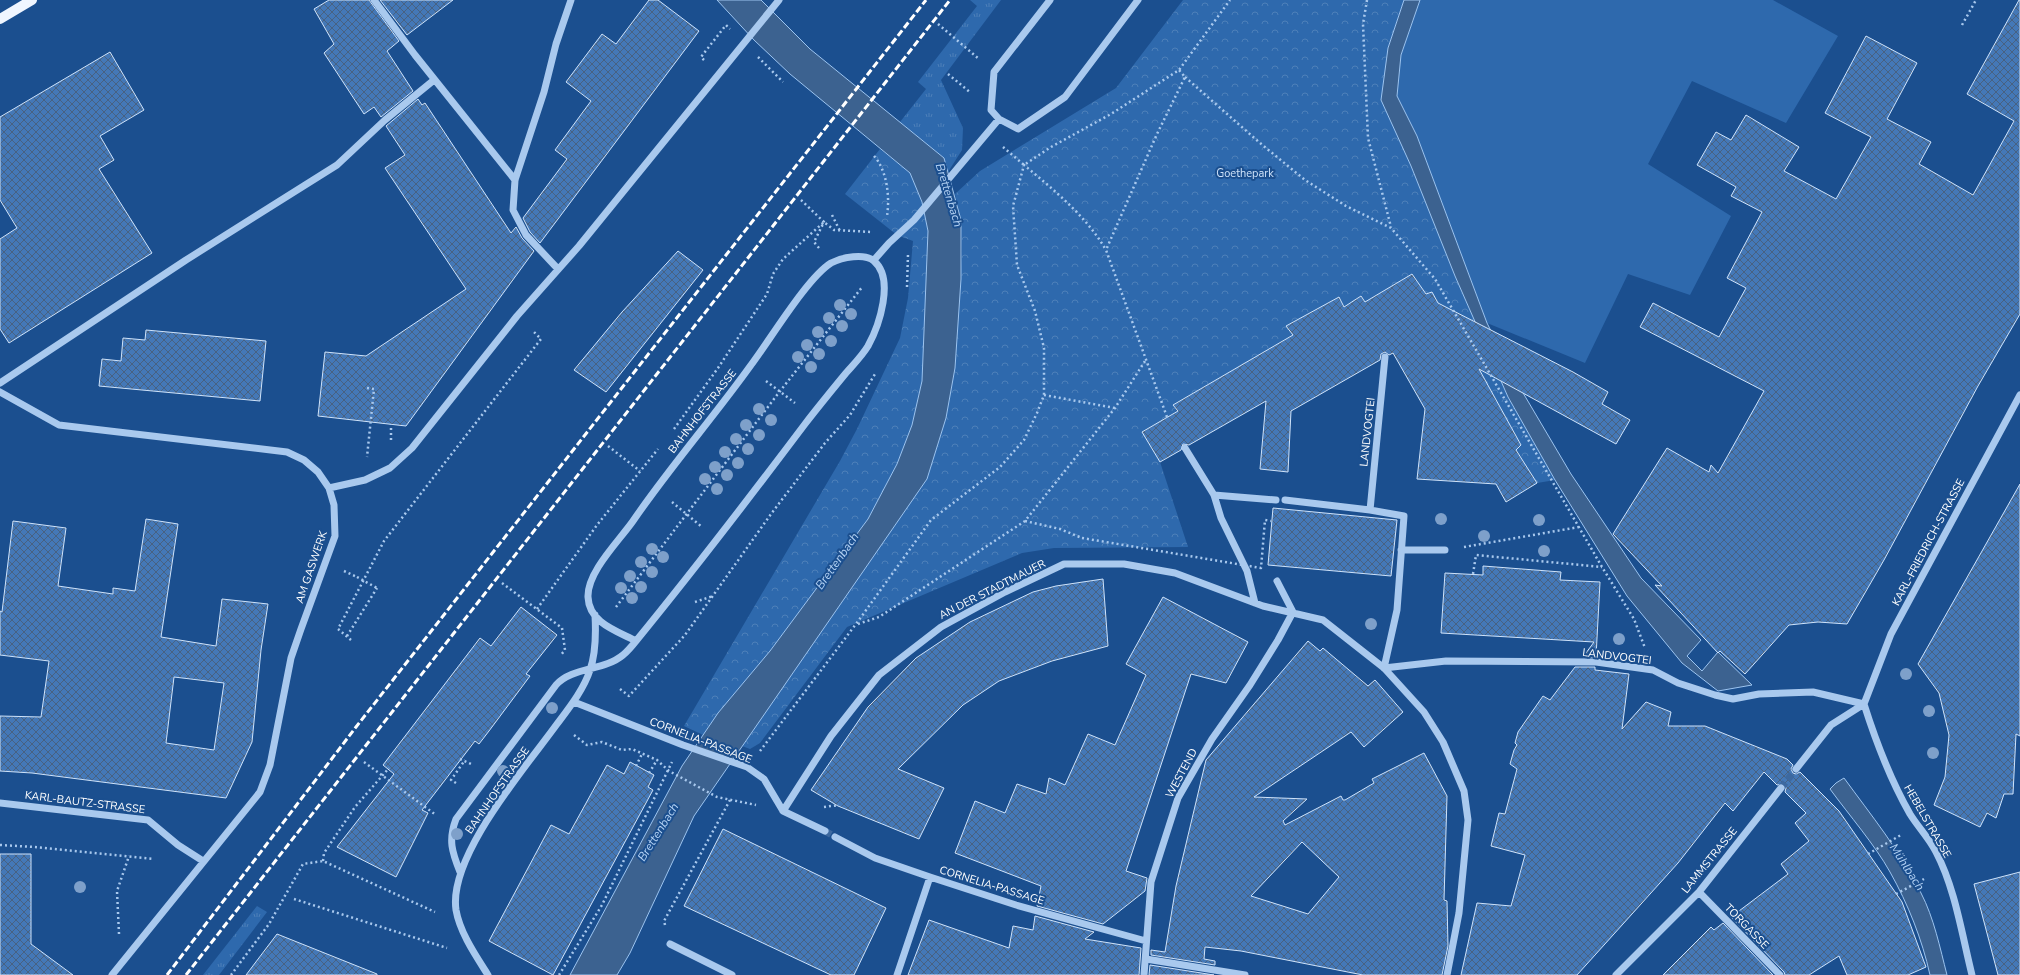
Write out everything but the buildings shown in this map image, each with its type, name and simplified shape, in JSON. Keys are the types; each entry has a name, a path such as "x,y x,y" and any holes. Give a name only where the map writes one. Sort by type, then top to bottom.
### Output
{"main road":[{"path":"0,19 32,0"}],"street":[{"path":"374,0 434,80 515,180"},
{"path":"558,269 526,235 513,210 515,180 544,92 556,44 571,0"},
{"path":"328,488 365,480 390,468 412,448 517,316 609,210 779,0"},
{"path":"1050,0 994,72 991,110 1000,119 1018,129 1065,97 1138,0"},
{"path":"0,383 186,260 337,166 385,120 434,80"},
{"path":"874,260 889,243 914,220 1000,119"},
{"path":"460,872 453,854 451,833 456,819 563,677 590,670 623,656 811,416 866,349 877,329 884,292 883,274 874,260 860,256 832,262"},
{"name":"BAHNHOFSTRASSE","path":"636,641 603,624 595,615 590,608 588,597 590,580 656,490 749,369 803,294 818,275 832,262"},
{"name":"LANDVOGTEI","path":"1370,510 1385,357"},
{"name":"AM GASWERK","path":"0,392 59,425 287,452 304,460 313,468 328,488 334,504 335,536 300,629 292,658 270,765 260,792 112,975"},
{"name":"KARL-FRIEDRICH-STRASSE","path":"1864,704 1891,634 2020,395"},
{"path":"1185,448 1214,495 1222,518 1247,571 1255,603 1323,620 1384,668 1424,712 1443,742 1464,791 1468,820 1458,913 1447,975"},
{"path":"1214,495 1276,500"},
{"path":"1285,500 1370,510 1404,516 1397,610 1384,668"},
{"path":"1401,550 1445,550"},
{"name":"AN DER STADTMAUER","path":"783,811 831,736 879,675 941,627 1005,592 1064,564 1124,564 1175,573 1255,603"},
{"path":"1277,581 1292,612"},
{"name":"WESTEND","path":"1146,959 1151,882 1178,798 1212,740 1250,685 1278,640 1292,612"},
{"name":"BAHNHOFSTRASSE","path":"488,975 477,958 456,911 456,891 460,872 471,848 489,819 574,702 590,670 596,629 595,615"},
{"name":"LANDVOGTEI","path":"1384,668 1446,661 1596,662 1653,670 1686,685 1732,699 1759,694 1813,692 1864,704"},
{"name":"CORNELIA-PASSAGE","path":"574,702 681,744 747,767 764,778 783,811"},
{"path":"1796,769 1831,725 1864,704"},
{"name":"HEBELSTRASSE","path":"1864,704 1892,780 1911,814 1936,851 1947,876 1972,975"},
{"name":"LAMMSTRASSE","path":"1616,975 1699,892 1781,788"},
{"name":"KARL-BAUTZ-STRASSE","path":"0,803 148,820 178,845 203,861"},
{"path":"783,811 825,831"},
{"name":"CORNELIA-PASSAGE","path":"835,837 875,858 930,877 1016,904 1146,941"},
{"path":"897,975 930,877"},
{"name":"TORGASSE","path":"1699,892 1780,975"},
{"path":"670,944 732,975"},
{"path":"1144,975 1146,959 1245,975"}],"path":[{"path":"747,767 856,624 931,520 1000,467 1024,440 1044,395 1044,348 1035,311 1017,265 1013,206 1024,165 1051,146 1111,114 1179,70 1230,0"},
{"path":"1367,0 1363,24 1368,138 1392,228"},
{"path":"1962,25 1976,0"},
{"path":"938,24 964,47"},
{"path":"1179,70 1260,143 1305,180 1346,206 1392,228 1435,279 1602,567 1634,619 1653,670"},
{"path":"1106,250 1157,134 1185,77"},
{"path":"986,136 1011,152 1024,165 1062,196 1098,236 1106,250 1145,361 1167,418"},
{"path":"874,156 882,164 889,203"},
{"path":"801,200 834,230 874,232"},
{"path":"832,216 840,231"},
{"path":"824,222 814,242 832,262"},
{"path":"670,434 718,368 767,294 773,274 783,259 824,222"},
{"path":"603,624 686,514 878,267"},
{"path":"352,640 338,629 384,541 541,339"},
{"path":"856,624 880,617 1024,521 1115,408 1145,361"},
{"path":"749,369 811,416"},
{"path":"620,689 629,696 684,635 825,443 850,415 876,372"},
{"path":"365,480 374,389 367,388"},
{"path":"1044,395 1115,408"},
{"path":"608,446 640,471"},
{"path":"537,609 543,598 597,525 660,446"},
{"path":"656,490 716,539"},
{"path":"1024,521 1060,529 1082,538 1261,568 1265,520 1271,521"},
{"path":"1445,550 1579,527"},
{"path":"1472,574 1476,556 1602,567"},
{"path":"339,568 377,588 347,636"},
{"path":"502,583 562,628"},
{"path":"558,723 587,745 602,742 622,750 632,749 657,760 669,771 716,797 783,811"},
{"path":"558,975 602,905 681,744"},
{"path":"636,766 642,754"},
{"path":"452,780 467,762 461,758"},
{"path":"649,773 657,760"},
{"path":"364,762 437,815"},
{"path":"323,861 324,853 353,811 389,768"},
{"path":"670,944 664,921 730,800"},
{"path":"1868,854 1902,834"},
{"path":"0,845 154,859"},
{"path":"120,965 117,891 129,856"},
{"path":"231,975 269,924 303,864 323,861 427,909 460,921"},
{"path":"1896,894 1924,879"},
{"path":"294,899 477,958"}],"green space":[{"path":"970,0 1001,0 941,80 963,128 962,150 948,172 944,158 900,122 926,89 918,82 977,6"},
{"name":"Goethepark","path":"1183,0 1404,0 1388,48 1411,166 1455,276 1508,397 1555,480 1537,483 1516,450 1521,445 1483,376 1432,293 1426,294 1412,274 1365,302 1361,296 1344,307 1339,297 1286,326 1293,335 1173,405 1177,411 1143,432 1160,462 1188,547 1054,548 1022,553 847,627 760,743 750,749 742,746 927,479 946,418 955,368 962,252 961,220 955,194 980,171 1116,88"},
{"path":"1420,0 1773,0 1838,36 1786,123 1692,81 1648,164 1731,216 1690,295 1628,274 1585,363 1487,323 1417,136 1397,96 1401,55"},
{"path":"880,149 910,173 922,202 928,231 922,381 912,425 897,464 868,519 770,651 718,713 703,735 684,726 840,461 857,429 900,338 908,298 913,241 897,235 845,194"},
{"path":"257,906 267,912 219,975 203,975"}],"water":[{"name":"Brettenbach","path":"717,0 761,0 810,49 944,158 961,220 961,279 955,368 946,418 927,479 694,816 630,953 617,975 570,975 682,766 718,713 770,651 868,519 897,464 912,425 922,381 928,231 922,202 910,173 790,74 754,40"},
{"path":"1404,0 1420,0 1401,55 1397,96 1417,136 1487,323 1516,381 1571,474 1641,578 1701,640 1687,656 1702,671 1718,652 1752,685 1718,691 1682,663 1627,596 1555,480 1508,397 1455,276 1411,166 1381,100 1388,48"},
{"path":"1844,778 1885,834 1913,878 1930,913 1947,975 1930,975 1919,935 1897,884 1877,851 1830,789"}],"tunnel":[{"path":"1781,788 1796,769"},
{"path":"825,831 835,837"}],"railway":[{"path":"167,975 356,727 926,0"},
{"path":"186,975 950,0"}],"water label":[{"name":"Mühlbach","path":"1907,867"}]}
